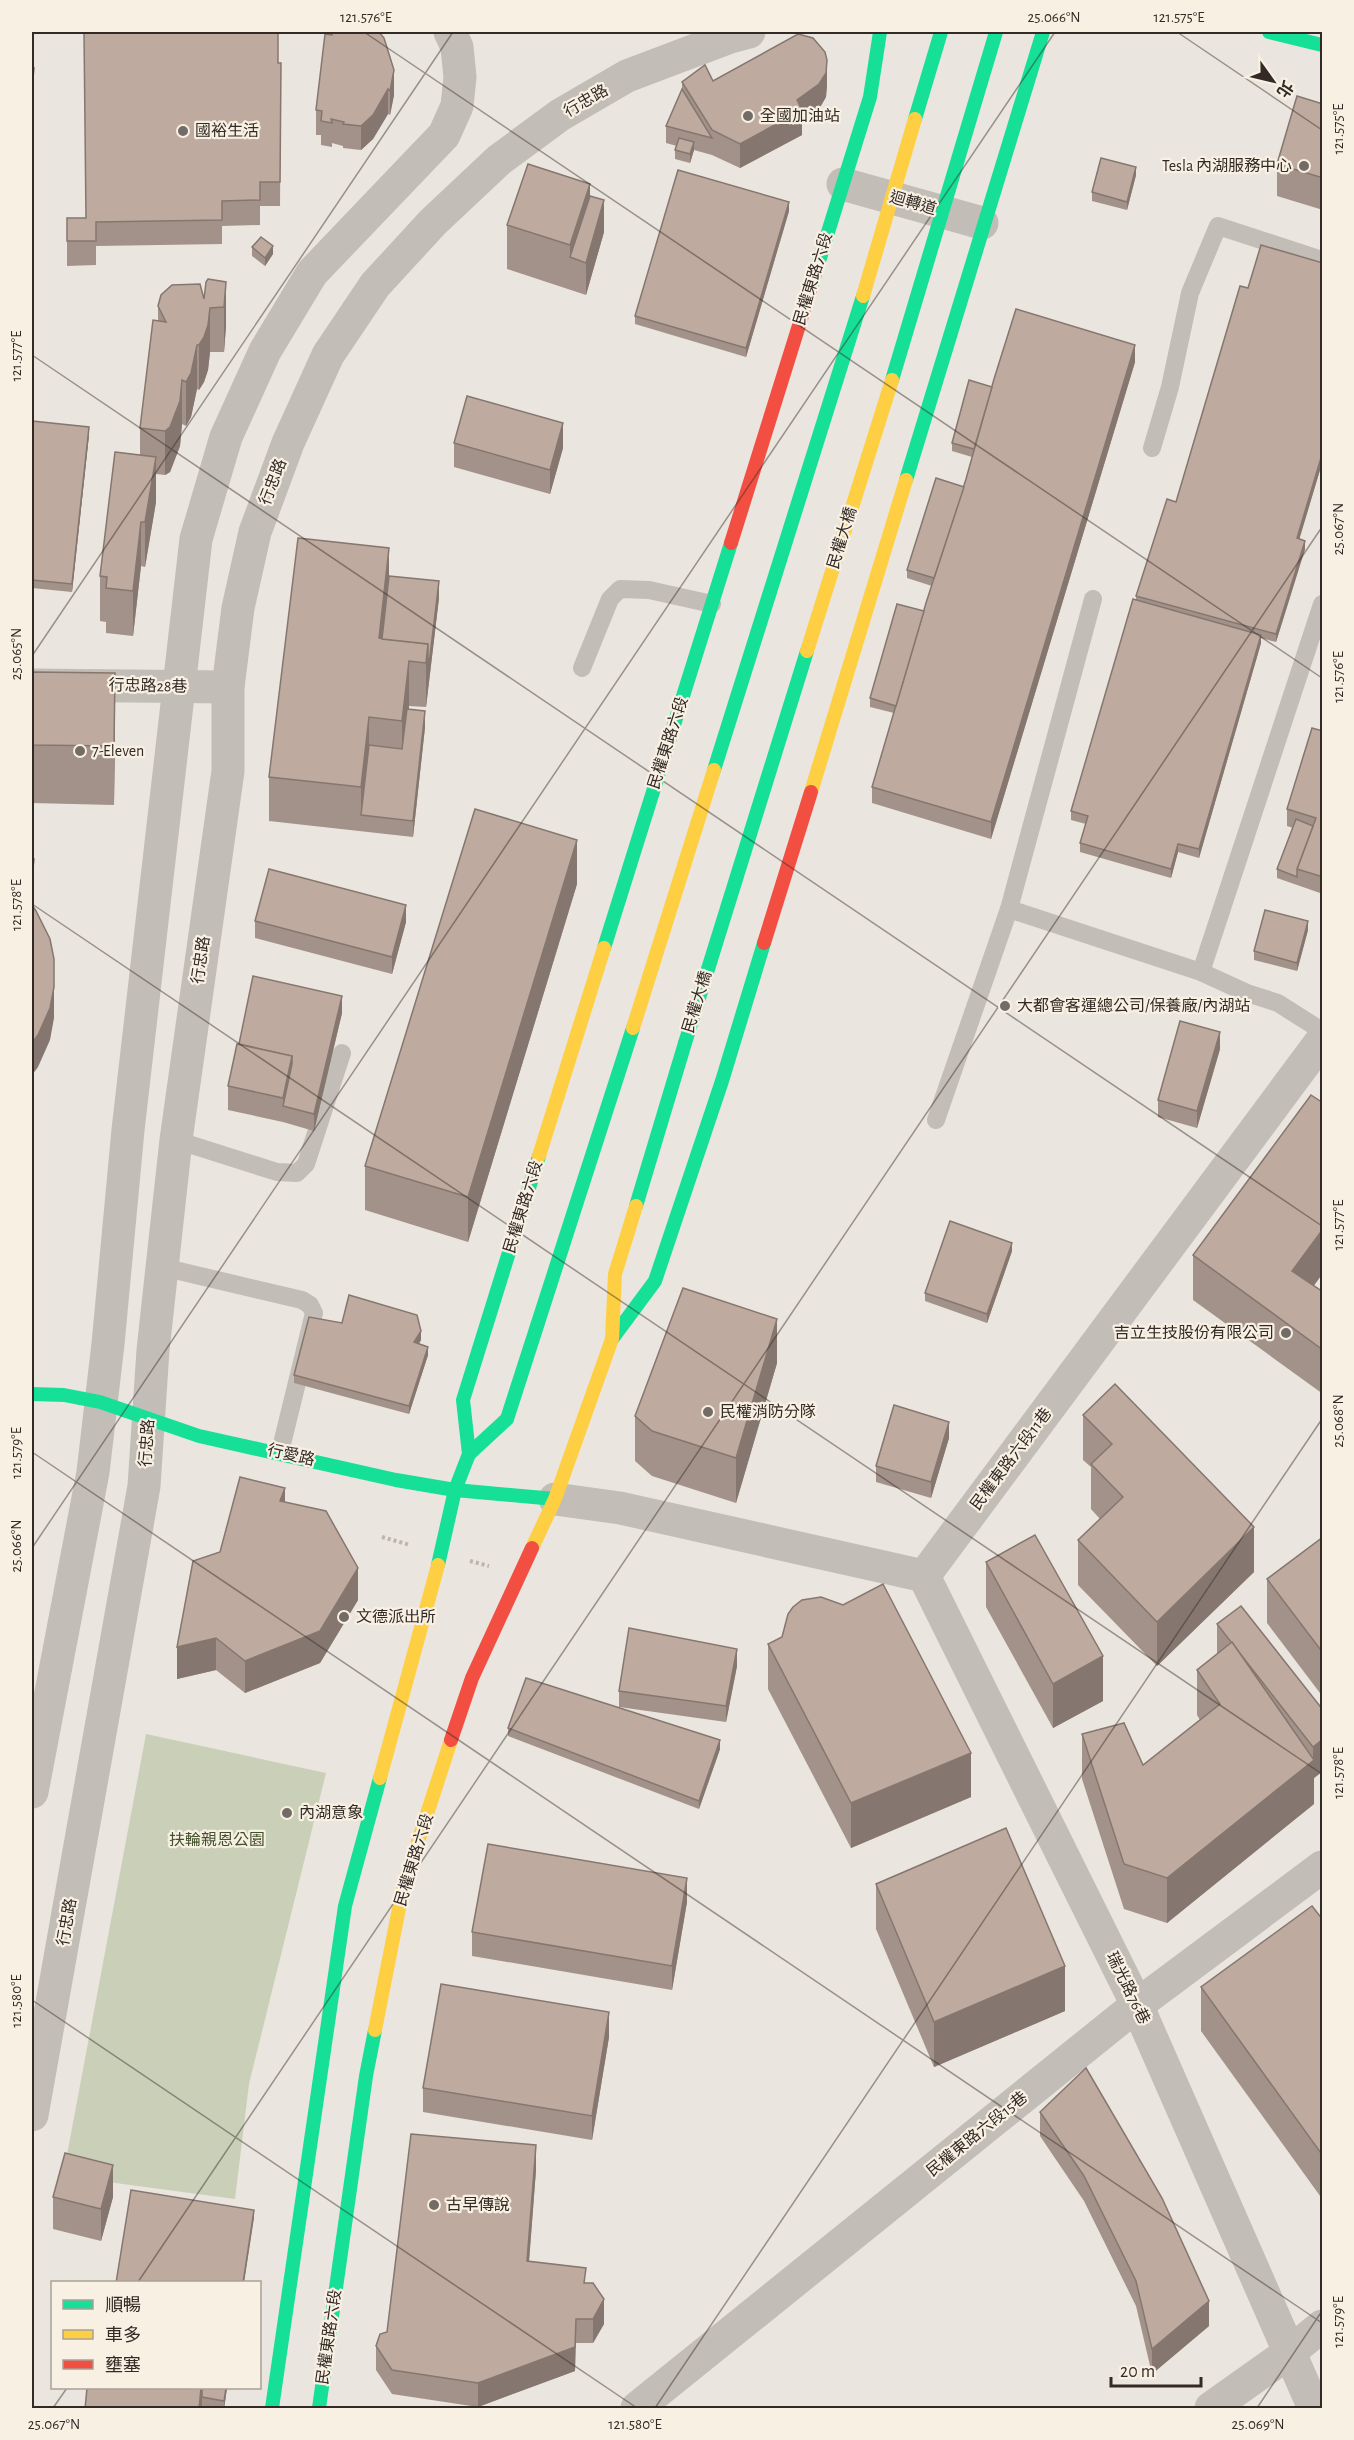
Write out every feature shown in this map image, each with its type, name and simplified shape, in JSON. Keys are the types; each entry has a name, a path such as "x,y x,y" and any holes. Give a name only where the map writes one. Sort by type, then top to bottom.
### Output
{"main road":[{"name":"民權東路六段","path":"272,2409 345,1906 435,1575 455,1490 468,1454 463,1400 870,97 880,32"},
{"name":"民權東路六段","path":"468,1454 507,1419 853,331 941,32"},
{"name":"民權大橋","path":"684,1042 901,351 996,32"},
{"name":"民權東路六段","path":"319,2409 366,2076 403,1888 472,1678 555,1499 612,1339 655,1281 718,1092 982,223 1043,32"},
{"path":"1269,32 1323,45"},
{"name":"民權東路六段","path":"612,1339 615,1274 684,1042"},
{"name":"行愛路","path":"32,1394 64,1395 100,1402 149,1417 198,1436 280,1452 396,1480 455,1490 555,1499"}],"street":[{"path":"32,1792 93,1472 108,1344 128,1130 196,539 226,437 264,351 312,273 444,135 457,106 460,77 457,47 450,32"},
{"name":"行忠路","path":"32,2115 144,1486 162,1267 176,1140 228,771 228,687 238,608 255,532 288,443 328,356 375,285 433,222 499,160 560,115 627,76 749,32"},
{"name":"迴轉道","path":"843,184 982,223"},
{"name":"行忠路28巷","path":"32,685 228,687"},
{"name":"民權東路六段11巷","path":"924,1576 1323,1040"},
{"path":"555,1499 620,1508 924,1576"},
{"name":"瑞光路76巷","path":"924,1576 1137,2005 1314,2409"},
{"name":"民權東路六段15巷","path":"637,2409 1137,2005 1323,1867"},
{"path":"1211,2409 1323,2326"}],"lane":[{"path":"1152,448 1170,387 1190,293 1218,226 1323,260"},
{"path":"582,668 610,599 620,589 649,590 712,604"},
{"path":"936,1120 1009,909 1093,599"},
{"path":"1200,972 1323,604"},
{"path":"1009,909 1200,972 1247,993 1278,1003 1323,1031"},
{"path":"176,1140 277,1172 297,1173 306,1164 342,1053"},
{"path":"162,1267 302,1300 310,1305 314,1313 280,1452"}],"green space":[{"name":"扶輪親恩公園","path":"146,1734 326,1773 249,2084 235,2199 63,2176"}],"building":[{"name":"國裕生活","path":"84,32 278,32 278,63 281,63 280,182 260,182 260,200 222,201 222,220 96,222 96,241 67,241 67,218 86,218"},
{"path":"332,32 379,32 384,38 394,70 390,91 388,89 373,115 361,126 343,124 344,122 331,119 332,123 321,121 322,111 316,110 325,34 332,35"},
{"name":"全國加油站","path":"798,34 813,38 825,52 827,60 826,73 819,84 797,100 802,110 740,144 712,130 682,82 705,65 713,81"},
{"path":"682,89 712,138 666,126"},
{"path":"1297,96 1323,104 1323,178 1277,164"},
{"path":"679,138 694,142 690,154 675,150"},
{"path":"1101,158 1136,167 1127,202 1092,192"},
{"path":"528,164 590,184 570,245 507,225"},
{"path":"678,170 789,202 746,348 635,316"},
{"path":"590,196 604,200 586,263 570,257"},
{"path":"261,237 273,246 265,258 252,247"},
{"path":"1261,245 1323,263 1323,451 1297,538 1305,541 1276,634 1136,596 1167,499 1176,502 1240,286 1248,288"},
{"path":"208,279 226,282 224,307 210,308 208,325 204,337 197,345 191,373 186,382 182,380 180,401 170,427 165,431 140,428 153,320 166,322 158,306 161,295 172,285 200,284 204,299"},
{"path":"1016,309 1135,345 991,822 872,787"},
{"path":"969,380 992,387 974,449 952,443"},
{"path":"467,396 563,423 550,470 454,443"},
{"path":"32,421 89,427 72,584 32,580"},
{"path":"115,452 156,457 145,522 141,522 133,591 106,588 107,577 100,576"},
{"path":"936,478 964,487 934,578 907,570"},
{"path":"298,538 389,548 379,638 428,644 426,663 409,661 402,721 369,717 361,787 269,777"},
{"path":"389,576 439,581 428,672 428,644 382,639"},
{"path":"1133,599 1261,635 1199,849 1178,844 1171,869 1080,843 1088,816 1071,811"},
{"path":"897,604 924,611 896,706 870,698"},
{"path":"32,672 115,673 114,746 32,745"},
{"path":"407,709 425,711 413,821 361,815 369,745 402,749"},
{"path":"1312,728 1323,731 1323,877 1297,869 1316,818 1287,809"},
{"path":"475,809 577,840 468,1197 365,1166"},
{"path":"1296,819 1313,826 1297,869 1297,877 1277,869"},
{"path":"269,869 406,905 392,957 255,921"},
{"path":"32,905 50,939 54,959 54,987 50,1008 32,1043"},
{"path":"1265,910 1308,921 1297,963 1254,951"},
{"path":"253,976 342,996 314,1114 283,1106 292,1056 239,1044"},
{"path":"1180,1021 1220,1032 1197,1111 1158,1100"},
{"path":"237,1044 292,1056 283,1098 228,1086"},
{"path":"1311,1095 1323,1103 1323,1229 1292,1271 1323,1292 1323,1350 1193,1255"},
{"path":"950,1221 1012,1243 987,1314 925,1293"},
{"name":"民權消防分隊","path":"683,1288 777,1319 736,1458 652,1431 635,1416"},
{"path":"349,1295 417,1315 421,1331 414,1342 428,1347 409,1406 294,1375 309,1317 342,1323"},
{"path":"1115,1384 1254,1527 1157,1622 1078,1540 1123,1497 1091,1464 1112,1444 1083,1415"},
{"path":"894,1405 949,1422 931,1482 876,1466"},
{"path":"240,1477 285,1488 280,1501 326,1511 358,1568 320,1631 245,1661 216,1638 177,1647 193,1561 220,1552"},
{"path":"1035,1535 1103,1656 1053,1684 986,1562"},
{"path":"1323,1537 1323,1653 1267,1579"},
{"path":"883,1584 971,1753 851,1803 768,1644 782,1637 788,1614 802,1600 821,1597 843,1605"},
{"path":"1241,1606 1323,1710 1323,1739 1313,1747 1217,1624"},
{"path":"629,1628 737,1649 726,1706 619,1691"},
{"path":"1232,1642 1314,1760 1167,1878 1124,1864 1082,1734 1124,1723 1143,1765 1220,1704 1197,1670"},
{"path":"526,1678 720,1740 699,1801 508,1728"},
{"path":"1006,1828 1065,1966 934,2022 876,1884"},
{"path":"488,1844 687,1878 672,1966 472,1932"},
{"path":"1312,1906 1323,1920 1323,2156 1201,1987"},
{"path":"441,1984 609,2012 592,2116 423,2088"},
{"path":"1086,2068 1162,2198 1209,2301 1152,2349 1136,2281 1084,2176 1040,2112"},
{"path":"411,2134 536,2145 527,2261 586,2268 584,2283 593,2283 604,2299 593,2319 576,2319 575,2347 478,2383 392,2370 376,2346 380,2334 387,2332"},
{"path":"65,2153 113,2165 101,2209 53,2197"},
{"path":"131,2190 254,2210 243,2281 116,2281"},
{"path":"87,2389 201,2389 199,2409 85,2409"},
{"path":"202,2389 226,2389 224,2401 202,2397"}],"traffic: fast":[{"path":"811,287 870,97 880,32"},
{"path":"915,119 941,32"},
{"path":"892,380 996,32"},
{"path":"906,480 1043,32"},
{"path":"1269,32 1322,45"},
{"path":"714,770 863,296"},
{"path":"604,948 731,543"},
{"path":"685,1043 807,651"},
{"path":"612,1339 655,1281 722,1081 764,943"},
{"path":"469,1454 507,1419 633,1028"},
{"path":"636,1206 685,1043"},
{"path":"438,1565 455,1490 469,1454 463,1400 539,1156"},
{"path":"32,1394 64,1395 100,1402 199,1436 396,1480 455,1490 555,1499"},
{"path":"272,2408 345,1906 380,1778"},
{"path":"319,2408 366,2076 375,2030"}],"traffic: slow":[{"path":"863,296 915,119"},
{"path":"807,651 892,380"},
{"path":"811,792 906,480"},
{"path":"633,1028 714,770"},
{"path":"539,1156 604,948"},
{"path":"532,1548 555,1499 612,1339 615,1274 636,1206"},
{"path":"380,1778 438,1565"},
{"path":"375,2030 403,1888 451,1740"}],"traffic: jam":[{"path":"731,543 811,287"},
{"path":"764,943 811,792"},
{"path":"451,1740 472,1678 532,1548"}],"place":[{"name":"全國加油站","path":"748,116"},
{"name":"國裕生活","path":"183,131"},
{"name":"Tesla 內湖服務中心","path":"1304,166"},
{"name":"7-Eleven","path":"80,751"},
{"name":"大都會客運總公司/保養廠/內湖站","path":"1005,1006"},
{"name":"吉立生技股份有限公司","path":"1286,1333"},
{"name":"民權消防分隊","path":"708,1412"},
{"name":"文德派出所","path":"344,1617"},
{"name":"內湖意象","path":"287,1813"},
{"name":"古早傳說","path":"434,2205"}]}
